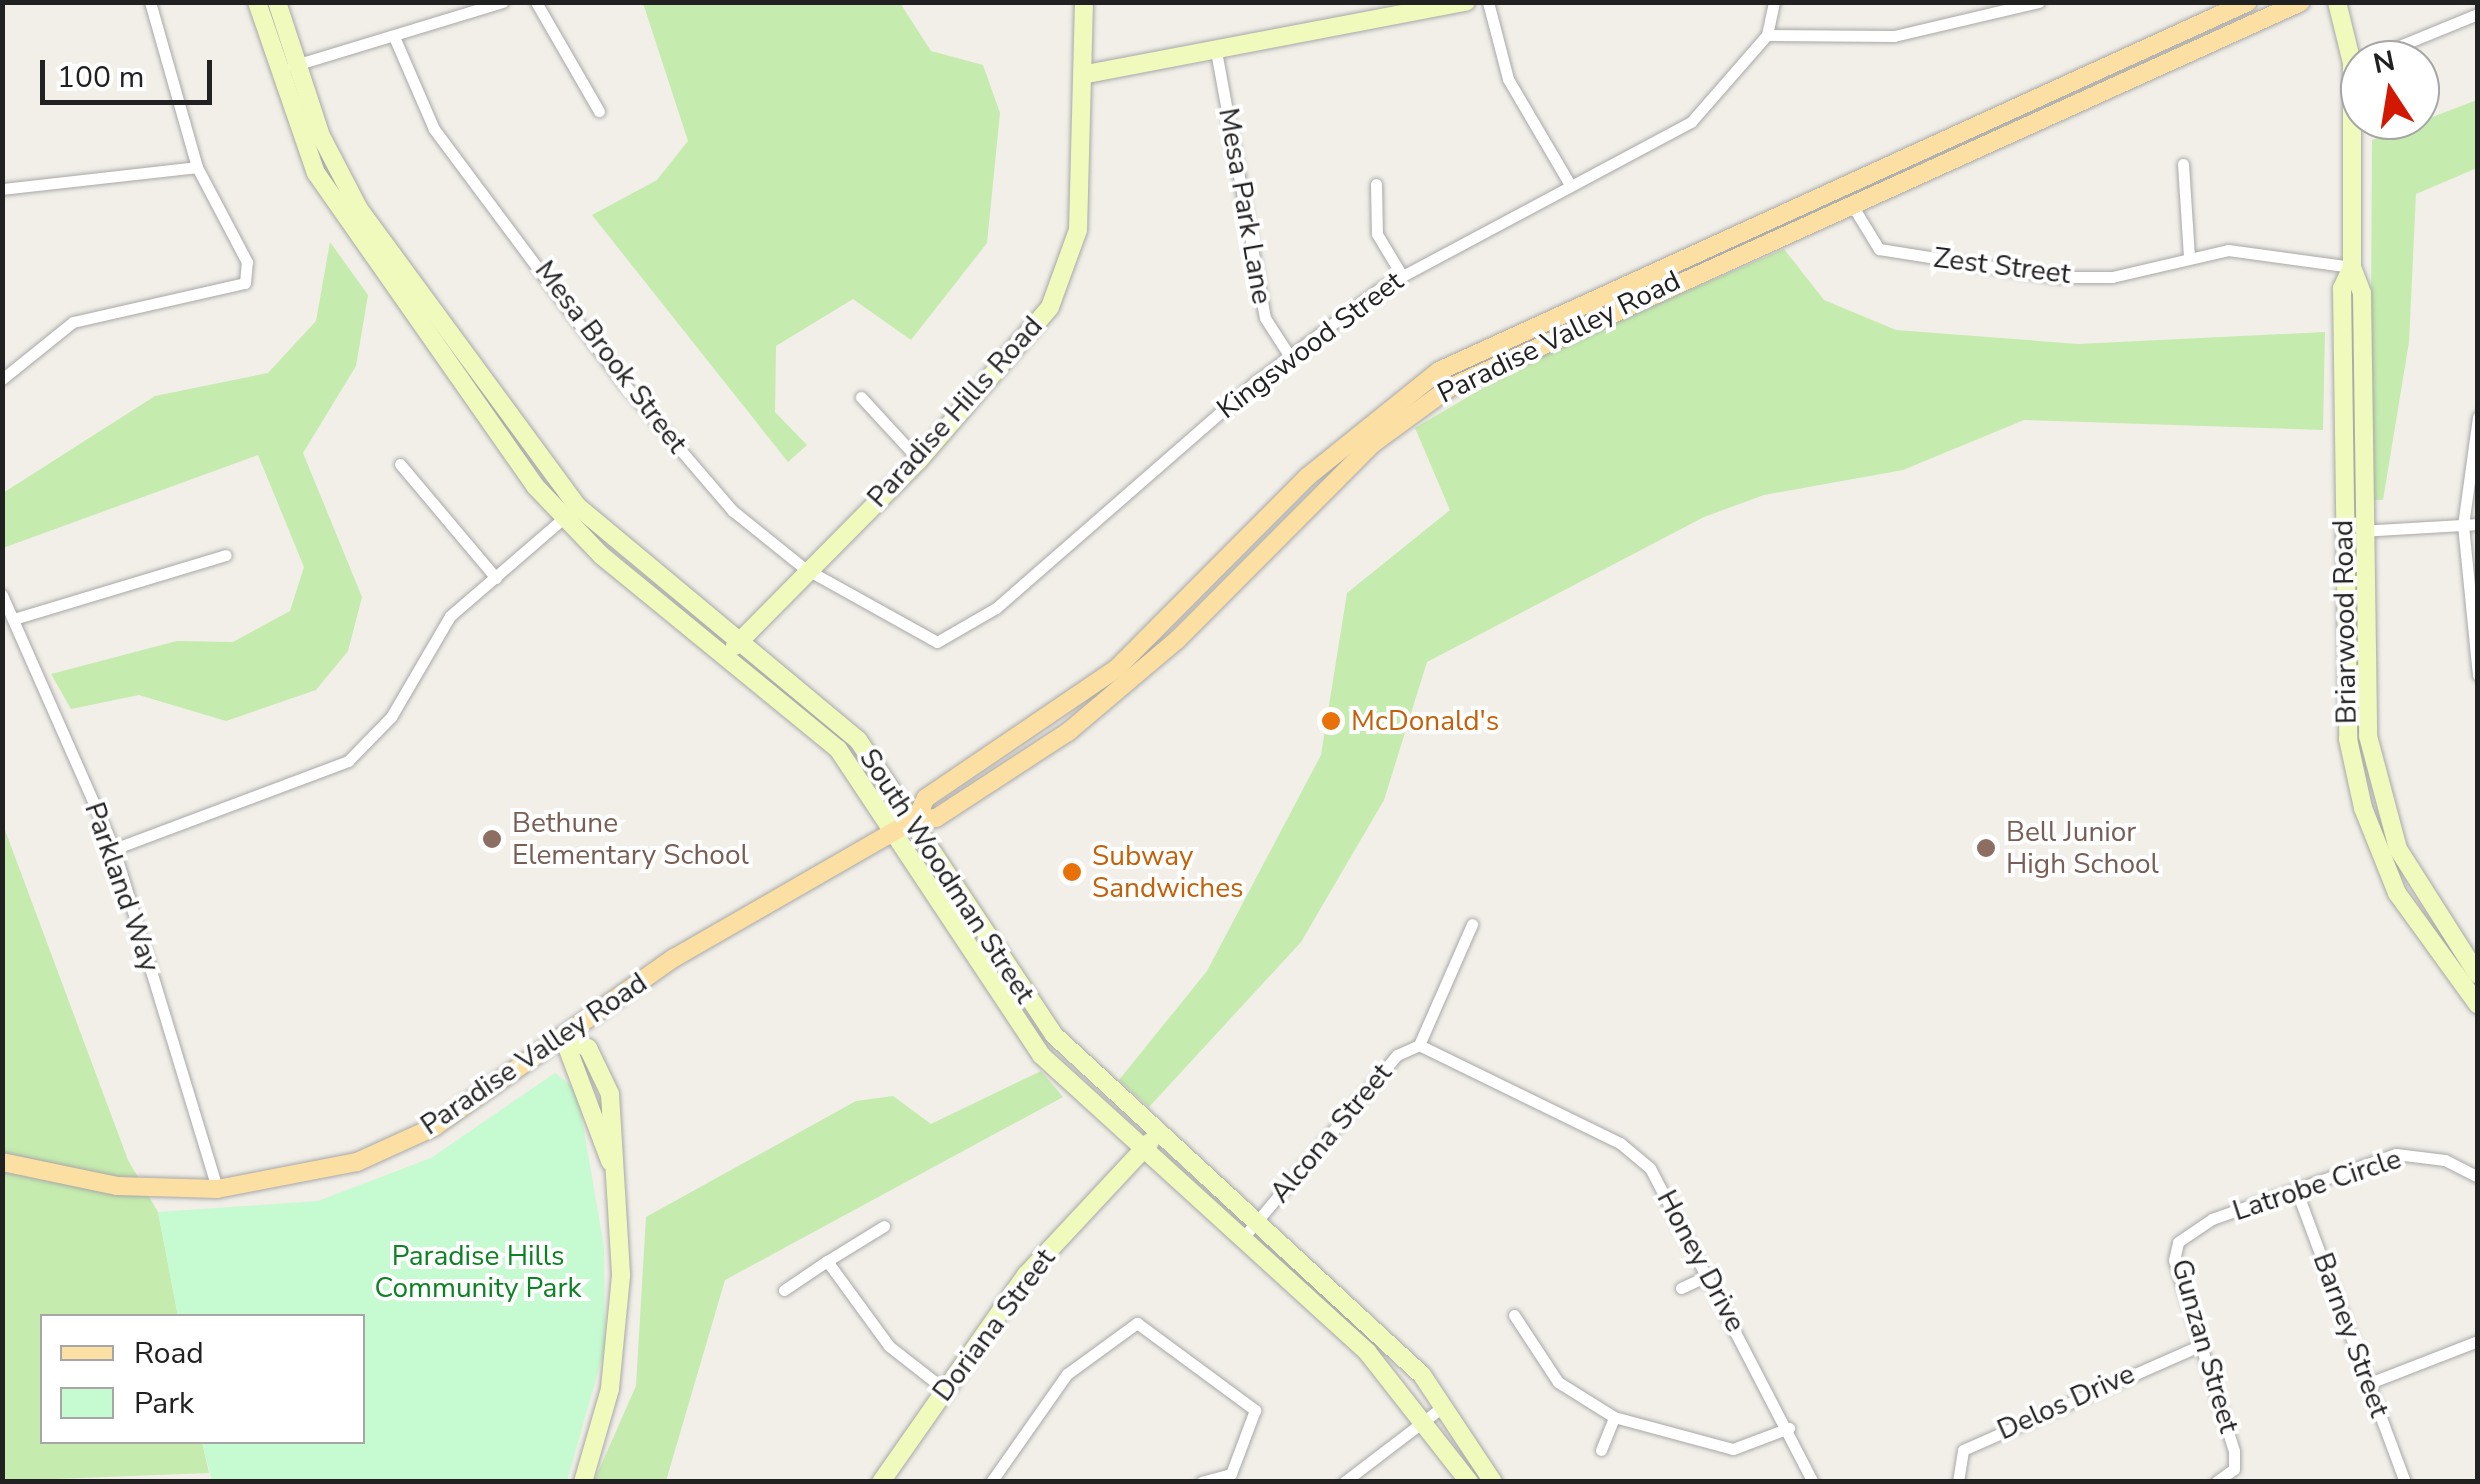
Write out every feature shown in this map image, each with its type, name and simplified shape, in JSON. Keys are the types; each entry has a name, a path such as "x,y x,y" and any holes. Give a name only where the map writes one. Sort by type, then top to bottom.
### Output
{"main road":[{"name":"South Woodman Street","path":"257,2 359,209 570,512 838,749 896,831 1008,1014 1427,1419 1469,1482"},
{"name":"South Woodman Street","path":"277,2 287,67"},
{"name":"Paradise Hills Road","path":"728,654 804,568 920,460 1036,328 1073,259 1087,74 1084,2"},
{"path":"1087,74 1466,2"},
{"name":"Paradise Valley Road","path":"916,819 926,798 1116,669 1307,478 1439,371 2248,2"},
{"name":"Paradise Valley Road","path":"2,1162 105,1184 217,1189 314,1173 385,1150 470,1104 674,958 916,819 936,818 1128,684 1320,491 1449,388 2302,2"},
{"name":"Briarwood Road","path":"2337,2 2351,40"},
{"name":"Briarwood Road","path":"2356,140 2352,267 2342,288 2364,703 2400,850 2478,975"},
{"name":"South Woodman Street","path":"570,512 742,639 858,740 916,819 1022,996 1158,1133 1257,1221 1445,1405 1493,1482"},
{"name":"Briarwood Road","path":"2352,532 2342,688 2363,808 2398,893 2478,1004"},
{"path":"2363,808 2400,850"},
{"path":"563,1036 610,1161 619,1327 582,1482"},
{"name":"Doriana Street","path":"881,1482 1026,1275 1158,1133"}],"street":[{"path":"2,380 73,322 245,283 246,262 196,167 150,2"},
{"path":"287,67 395,39 502,2"},
{"path":"536,2 598,110"},
{"path":"1488,2 1508,78 1569,183"},
{"name":"Kingswood Street","path":"943,641 996,608 1290,355 1401,274 1691,122 1767,35 1774,2"},
{"path":"1767,35 1922,32 2039,2"},
{"path":"2412,40 2478,14"},
{"name":"Mesa Brook Street","path":"395,39 434,129 624,384 732,511 804,568 916,636 943,641"},
{"name":"Mesa Park Lane","path":"1216,51 1265,318 1290,355"},
{"path":"2183,164 2189,256"},
{"path":"2,189 196,167"},
{"path":"1376,184 1378,234 1401,274"},
{"name":"Zest Street","path":"1852,204 1879,249 2055,277 2112,277 2228,250 2352,267"},
{"path":"861,397 920,460"},
{"path":"2478,416 2464,524 2478,675"},
{"path":"400,464 496,578"},
{"path":"114,849 348,761 391,717 450,616 570,512"},
{"path":"2352,532 2478,524"},
{"path":"14,619 226,555"},
{"name":"Parkland Way","path":"2,595 114,849 217,1189"},
{"name":"Alcona Street","path":"1242,1239 1397,1054 1420,1045 1472,924"},
{"name":"Honey Drive","path":"1420,1045 1620,1143 1677,1206 1813,1482"},
{"name":"Latrobe Circle","path":"2212,1220 2396,1154 2445,1160 2478,1177"},
{"name":"Barney Street","path":"2296,1189 2406,1482"},
{"name":"Gunzan Street","path":"2212,1220 2178,1242 2174,1260 2198,1346 2234,1450 2234,1468 2216,1482"},
{"path":"784,1290 884,1226"},
{"path":"827,1262 889,1346 944,1389"},
{"path":"1682,1288 1709,1275"},
{"path":"1514,1315 1558,1382 1614,1418 1733,1448 1789,1428"},
{"path":"991,1482 1067,1374 1137,1323 1255,1410 1234,1478 1201,1482"},
{"path":"2370,1383 2478,1341"},
{"name":"Delos Drive","path":"1957,1480 1963,1450 2198,1346"},
{"path":"1344,1482 1445,1405"},
{"path":"1602,1450 1614,1418"}],"green space":[{"path":"643,3 900,3 931,51 983,65 1000,113 987,243 911,340 853,299 776,346 775,412 807,445 788,462 592,215 657,180 688,141"},
{"path":"2477,100 2477,168 2416,194 2409,342 2383,500 2370,500 2372,140 2440,140 2440,114"},
{"path":"330,242 368,295 356,366 303,453 362,597 348,651 316,690 226,721 139,695 71,709 51,674 177,641 233,642 290,611 304,567 258,455 3,548 3,493 155,396 268,373 316,321"},
{"path":"1784,249 1824,300 1896,330 2078,344 2325,332 2323,430 2024,420 1903,470 1764,495 1704,517 1427,662 1384,800 1301,942 1149,1107 1119,1080 1207,971 1321,755 1347,593 1450,510 1415,428 1534,358"},
{"path":"2,822 128,1160 158,1212 178,1314 40,1314 40,1444 202,1444 209,1473 3,1481"},
{"path":"1041,1071 1063,1097 725,1280 666,1481 594,1481 636,1386 646,1217 856,1101 893,1096 931,1124"},
{"name":"Paradise Hills Community Park","path":"555,1073 577,1090 604,1247 605,1347 567,1481 212,1481 203,1444 365,1444 365,1314 178,1314 158,1212 318,1201 431,1158"}],"place":[{"name":"McDonald's","path":"1331,721"},
{"name":"Bethune Elementary School","path":"492,839"},
{"name":"Bell Junior High School","path":"1986,848"},
{"name":"Subway Sandwiches","path":"1072,872"}]}
